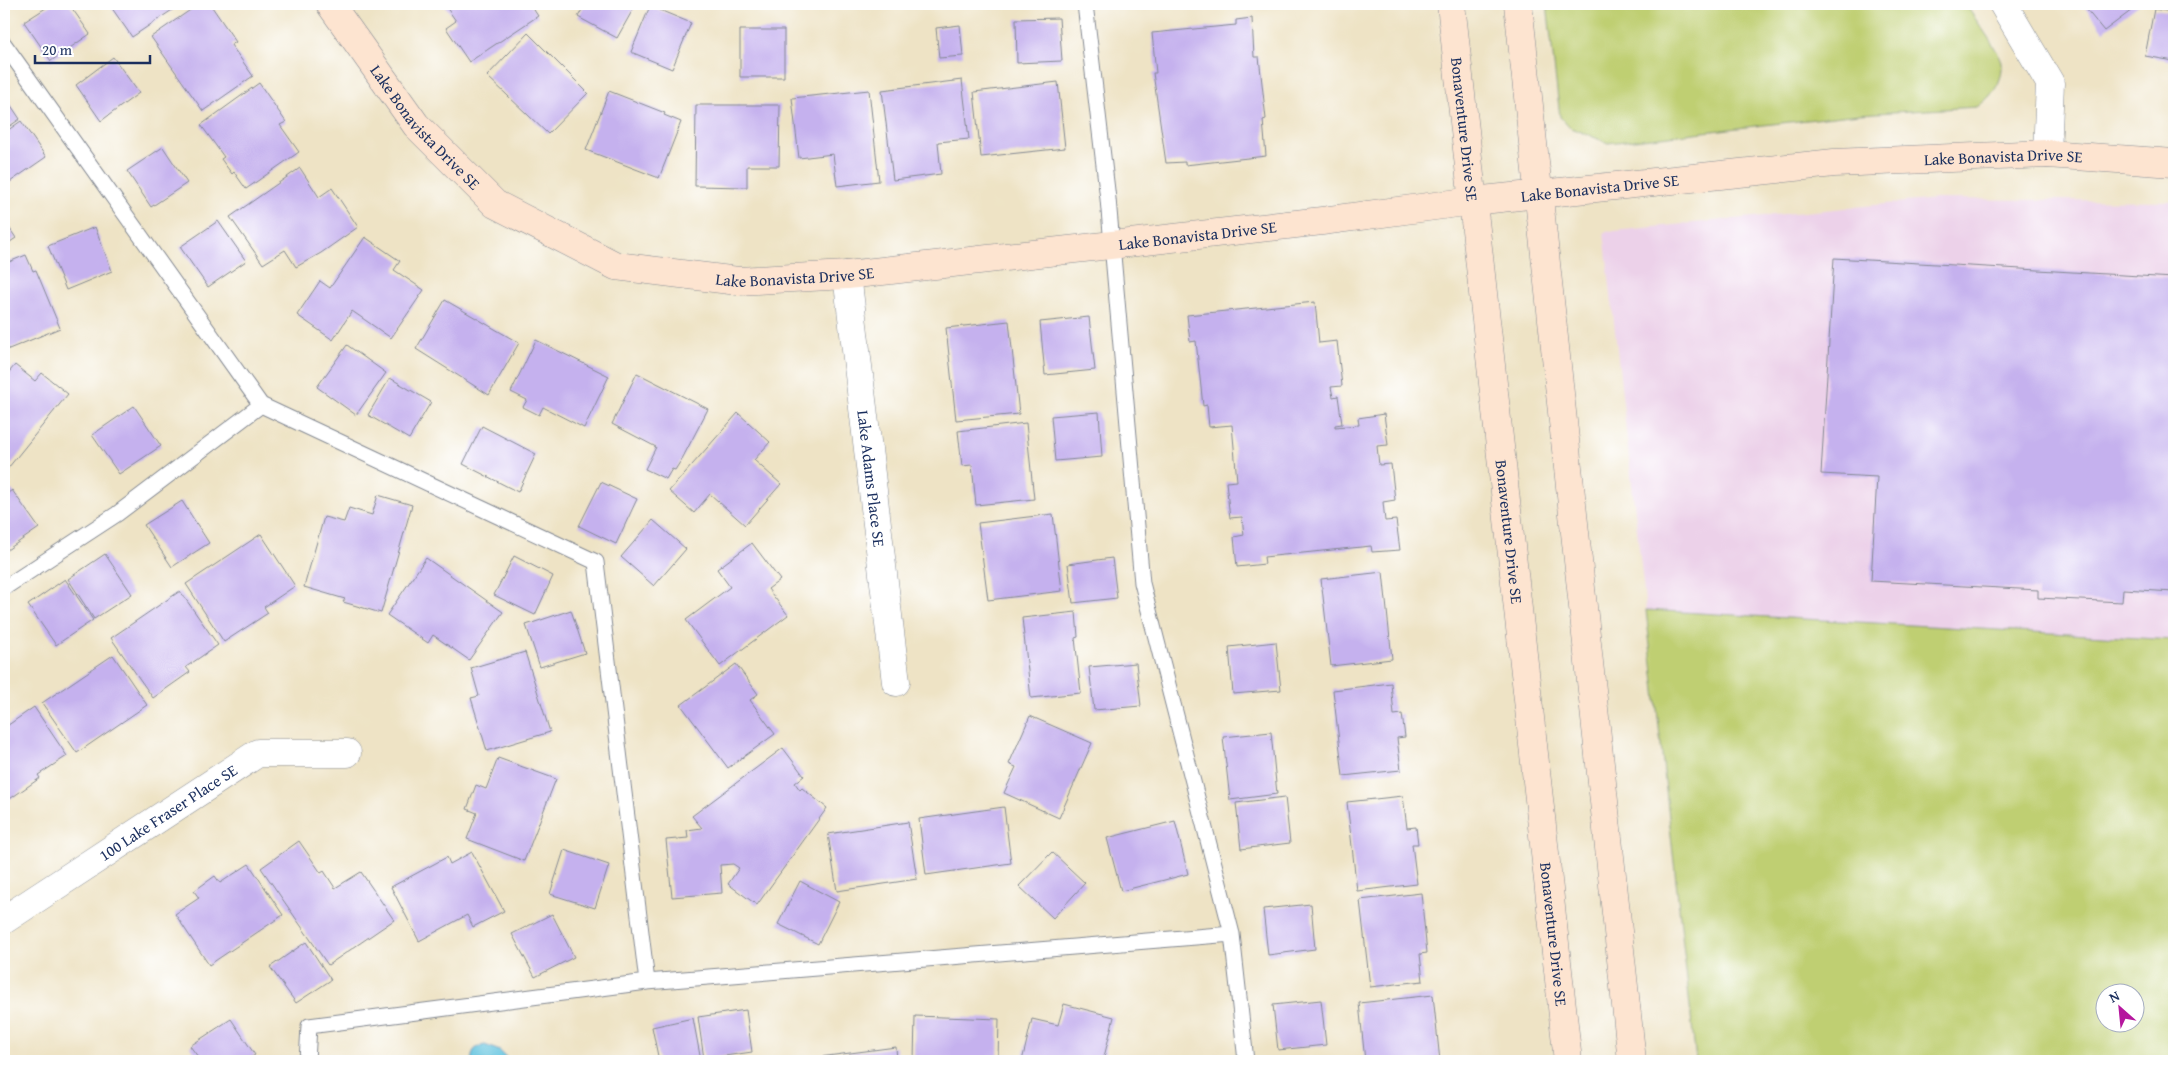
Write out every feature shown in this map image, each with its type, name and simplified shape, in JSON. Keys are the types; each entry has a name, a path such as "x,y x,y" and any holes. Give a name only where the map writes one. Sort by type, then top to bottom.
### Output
{"street":[{"name":"Lake Bonavista Drive SE","path":"330,4 416,125 495,204 616,266 738,281 847,275 1473,201 1834,163 2046,154 2174,163"},
{"name":"Bonaventure Drive SE","path":"1451,4 1568,1061"},
{"path":"1518,4 1632,1061"},
{"path":"2003,4 2050,83 2046,154"},
{"name":"Lake Adams Place SE","path":"847,275 896,682"},
{"name":"100 Lake Fraser Place SE","path":"4,920 258,753 347,753"}],"lane":[{"path":"1085,4 1113,245 1142,583 1232,934 1246,1061"},
{"path":"4,44 261,405 596,562 647,982"},
{"path":"4,588 117,514 261,405"},
{"path":"307,1061 309,1026 647,982 1232,934"}],"shaded area":[{"path":"1936,199 2174,201 2174,1061 1696,1061 1604,232"}],"green space":[{"path":"1547,4 1965,4 1997,51 2002,63 2001,77 1996,88 1977,107 1859,114 1608,143 1569,127 1560,117"},
{"path":"1646,610 2174,640 2174,1061 1696,1061"}],"water":[{"path":"485,1045 500,1051 510,1061 472,1061 474,1050"}],"building":[{"path":"52,4 69,4 90,34 51,61 24,22"},
{"path":"109,4 181,4 132,37"},
{"path":"199,4 210,4 236,42 231,45 253,76 203,111 151,37"},
{"path":"444,4 530,4 538,16 469,62 446,28 456,21"},
{"path":"585,4 636,4 617,38 578,17"},
{"path":"2082,4 2140,4 2104,31"},
{"path":"650,6 691,23 672,69 631,52"},
{"path":"2173,8 2174,61 2145,56 2154,9 2173,12"},
{"path":"1059,18 1062,61 1017,63 1016,19"},
{"path":"1252,18 1254,57 1259,57 1266,119 1263,120 1266,156 1185,165 1185,162 1166,163 1153,73 1156,73 1152,33 1236,25 1236,20"},
{"path":"960,25 963,56 939,58 936,28"},
{"path":"740,30 784,30 784,77 740,77"},
{"path":"528,33 588,93 548,134 487,76"},
{"path":"113,57 139,93 101,121 76,85"},
{"path":"962,80 969,139 938,142 941,174 893,180 882,90"},
{"path":"1058,82 1065,148 981,157 974,92"},
{"path":"259,83 286,122 280,125 299,152 246,189 234,172 232,174 221,159 224,157 201,125"},
{"path":"869,90 879,181 837,186 833,154 799,158 792,98"},
{"path":"609,91 665,113 664,115 681,122 659,178 586,150"},
{"path":"4,95 20,119 4,130"},
{"path":"696,105 780,105 779,166 747,166 747,187 695,186"},
{"path":"21,121 46,157 7,184 4,179 4,133"},
{"path":"163,147 187,183 151,207 127,171"},
{"path":"300,168 319,197 332,188 358,227 321,253 296,267 285,250 263,264 230,217"},
{"path":"4,220 16,238 4,246"},
{"path":"218,221 246,261 208,287 180,247"},
{"path":"95,227 112,271 66,290 48,246"},
{"path":"365,237 400,261 394,270 424,290 391,338 352,311 333,340 297,315 320,281 330,288"},
{"path":"26,255 33,271 36,270 60,328 4,351 4,264"},
{"path":"1834,258 2174,278 2174,592 2123,589 2122,602 2038,598 2038,590 1871,581 1877,477 1821,474"},
{"path":"445,300 519,343 489,395 416,349"},
{"path":"1315,302 1319,343 1337,341 1342,386 1331,387 1333,397 1338,396 1342,424 1335,425 1335,427 1359,425 1358,418 1384,414 1388,445 1377,446 1379,465 1391,464 1395,500 1383,502 1385,521 1396,520 1400,550 1372,552 1371,546 1264,557 1265,564 1237,567 1234,537 1244,535 1242,517 1230,518 1226,482 1237,481 1232,425 1209,427 1207,405 1203,406 1196,341 1190,342 1187,315"},
{"path":"1089,317 1095,370 1045,375 1040,322"},
{"path":"1009,321 1019,414 956,420 946,328"},
{"path":"536,340 609,376 584,428 543,407 539,415 523,407 527,400 511,392"},
{"path":"347,345 386,373 356,415 317,387"},
{"path":"15,365 35,381 42,373 68,394 4,473 4,378"},
{"path":"637,373 708,409 682,459 675,470 672,469 666,479 645,469 656,447 612,424"},
{"path":"390,378 431,402 409,439 368,415"},
{"path":"134,406 161,446 119,474 92,435"},
{"path":"1099,412 1102,457 1055,461 1051,416"},
{"path":"738,413 770,442 754,460 781,484 745,525 710,494 694,513 669,491"},
{"path":"1026,423 1034,499 976,505 972,465 962,466 958,431"},
{"path":"482,426 536,454 518,492 463,464"},
{"path":"601,482 637,499 616,544 579,526"},
{"path":"12,490 39,528 4,552 4,496"},
{"path":"378,495 412,505 381,613 343,602 345,599 304,587 324,517 344,522 349,508 372,515"},
{"path":"182,501 209,543 172,567 144,525"},
{"path":"1053,514 1062,591 988,600 978,523"},
{"path":"653,520 686,549 654,586 621,557"},
{"path":"261,534 295,586 264,607 268,613 224,642 186,584"},
{"path":"752,543 780,580 768,589 788,615 720,666 686,620 730,587 717,569"},
{"path":"105,554 132,594 94,619 68,579"},
{"path":"514,556 553,576 535,615 494,595"},
{"path":"426,558 503,612 469,660 433,635 428,643 387,615"},
{"path":"1112,558 1117,598 1073,603 1068,564"},
{"path":"1383,572 1392,659 1331,666 1321,579"},
{"path":"65,579 93,620 56,645 28,605"},
{"path":"180,591 218,645 186,667 190,672 153,698 111,638"},
{"path":"571,610 585,653 540,667 526,625"},
{"path":"1076,612 1078,637 1075,638 1081,693 1031,698 1022,618"},
{"path":"1276,642 1281,690 1233,694 1229,647"},
{"path":"525,652 550,732 487,751 471,698 479,696 471,668"},
{"path":"113,655 147,705 77,753 42,703"},
{"path":"1136,663 1141,706 1094,710 1089,667"},
{"path":"736,664 758,694 750,700 775,734 728,768 681,705"},
{"path":"1391,683 1394,715 1402,714 1405,737 1397,738 1401,770 1343,776 1333,690"},
{"path":"34,707 67,756 38,775 40,778 4,803 4,728"},
{"path":"1030,716 1092,743 1059,818 1004,793 1016,767 1009,764"},
{"path":"1271,732 1277,794 1230,800 1223,737"},
{"path":"783,748 804,776 795,783 800,790 802,788 827,808 757,905 728,884 739,868 733,864 720,865 722,893 672,897 666,840 688,838 687,830 702,828 692,816"},
{"path":"498,758 556,779 524,861 467,839 477,813 467,809 476,785 486,789"},
{"path":"1403,796 1407,828 1416,827 1418,844 1412,844 1417,884 1357,891 1347,802"},
{"path":"1285,797 1290,843 1241,849 1236,803"},
{"path":"1004,807 1011,863 926,875 919,819"},
{"path":"1175,821 1188,874 1121,891 1107,838"},
{"path":"908,822 917,879 837,891 828,834"},
{"path":"299,841 321,873 324,871 335,888 361,872 394,920 328,965 261,868"},
{"path":"564,850 609,865 595,908 550,894"},
{"path":"472,852 504,911 473,927 467,915 419,941 391,887 447,857 450,864"},
{"path":"1052,852 1085,883 1053,918 1019,886"},
{"path":"249,864 283,915 209,965 175,914 199,898 194,891 215,876 220,883"},
{"path":"800,881 839,902 818,944 778,924"},
{"path":"1421,893 1427,953 1420,954 1423,981 1370,987 1360,900"},
{"path":"1311,904 1315,949 1268,955 1263,909"},
{"path":"552,914 574,957 535,977 512,934"},
{"path":"306,942 331,980 296,1003 270,967"},
{"path":"1433,995 1440,1061 1365,1061 1359,1003"},
{"path":"1321,1000 1326,1045 1278,1050 1273,1005"},
{"path":"1064,1004 1114,1017 1103,1061 1022,1061 1032,1019 1058,1025"},
{"path":"746,1010 752,1052 704,1059 698,1017"},
{"path":"915,1016 999,1019 998,1061 914,1061"},
{"path":"693,1018 701,1061 659,1061 652,1027"},
{"path":"231,1019 255,1055 246,1061 201,1061 190,1046"},
{"path":"896,1047 897,1061 813,1061 812,1058"}]}
